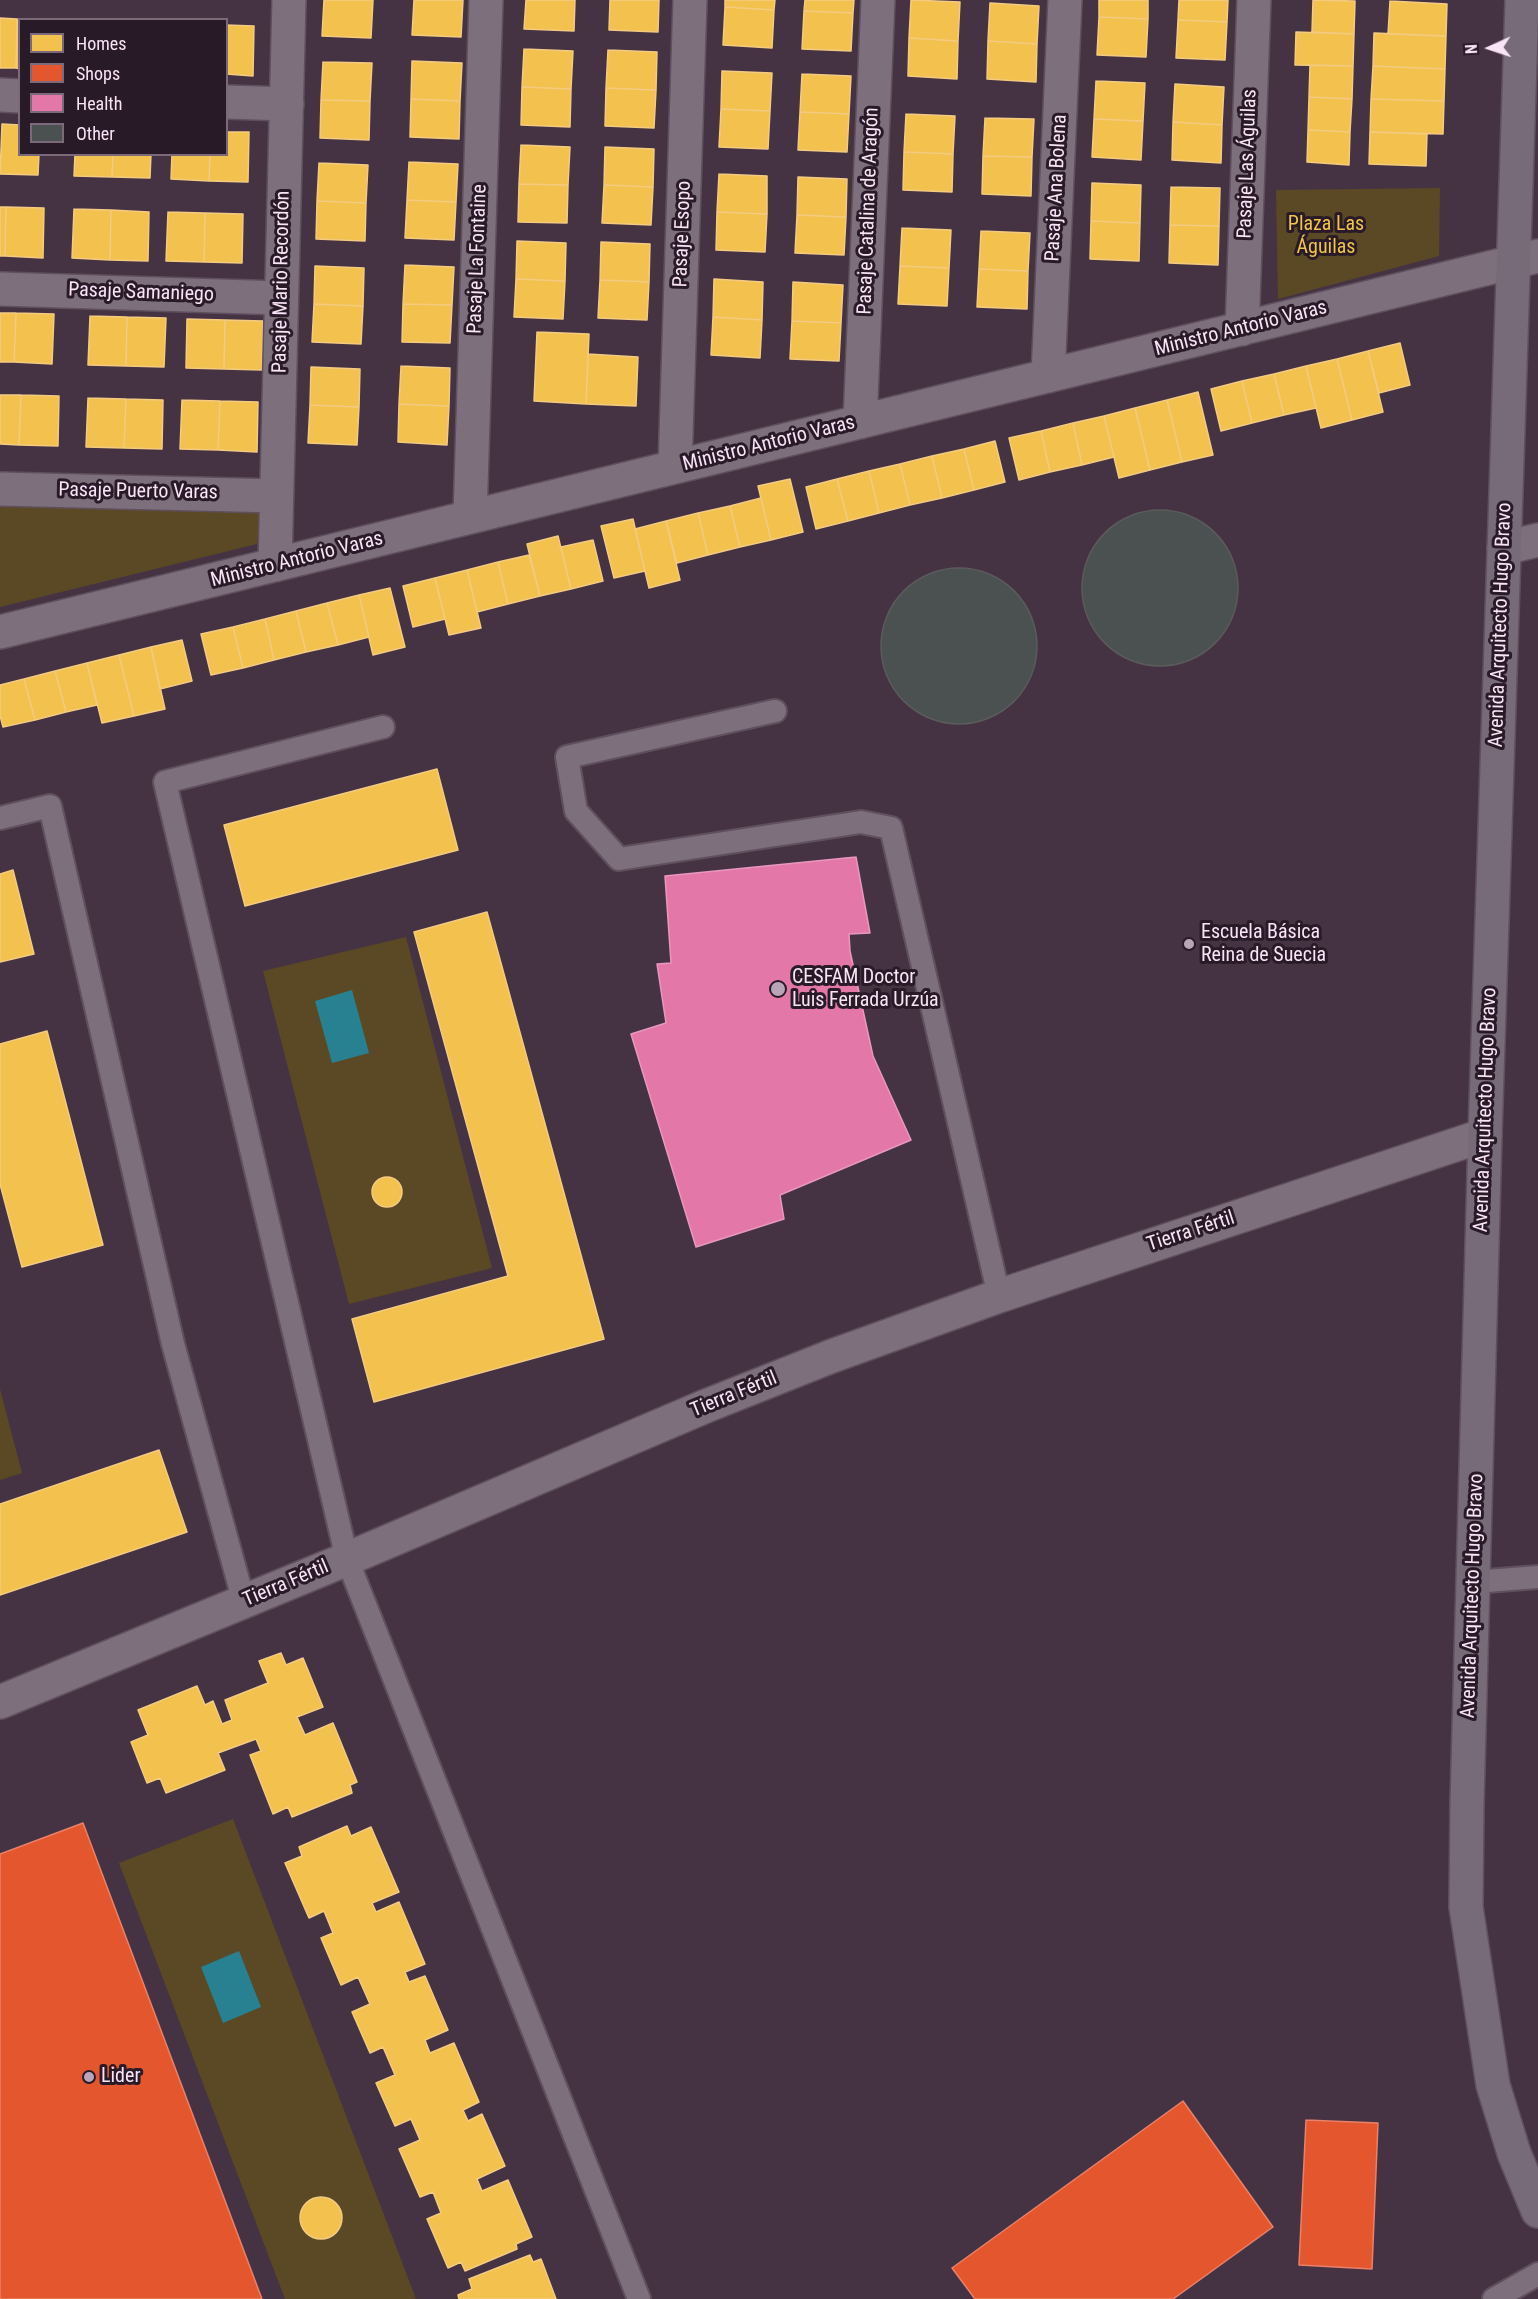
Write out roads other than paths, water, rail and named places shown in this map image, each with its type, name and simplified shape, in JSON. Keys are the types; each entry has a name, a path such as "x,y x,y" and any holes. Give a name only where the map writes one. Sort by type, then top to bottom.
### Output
{"street":[{"name":"Pasaje Mario Recordón","path":"275,565 289,0"},
{"name":"Pasaje La Fontaine","path":"470,517 486,0"},
{"name":"Pasaje Esopo","path":"675,468 690,0"},
{"name":"Pasaje Catalina de Aragón","path":"860,422 878,0"},
{"name":"Pasaje Ana Bolena","path":"1048,376 1065,0"},
{"name":"Pasaje Las Águilas","path":"1242,329 1254,0"},
{"name":"Avenida Arquitecto Hugo Bravo","path":"1522,0 1526,259 1504,548 1485,1135 1466,1907 1493,2085 1514,2153 1538,2211"},
{"path":"0,95 18,96"},
{"path":"228,102 286,104"},
{"name":"Ministro Antorio Varas","path":"0,632 1526,259"},
{"name":"Pasaje Samaniego","path":"0,289 281,298"},
{"name":"Pasaje Puerto Varas","path":"0,489 276,496"},
{"path":"1504,548 1538,540"},
{"name":"Tierra Fértil","path":"0,1702 347,1559 706,1406 832,1356 999,1296 1485,1135"}],"lane":[{"path":"775,711 567,757 576,811 619,859 861,822 891,828 999,1296"},
{"path":"383,727 165,782 347,1559 639,2299"},
{"path":"0,818 50,806 172,1344 244,1602"},
{"path":"1474,1582 1538,1576"},
{"path":"1494,2299 1538,2274"}],"water":[{"path":"352,990 369,1053 332,1063 315,1001"},
{"path":"239,1951 261,2007 223,2023 201,1967"}],"place":[{"name":"Escuela Básica Reina de Suecia","path":"1189,944"},
{"name":"CESFAM Doctor Luis Ferrada Urzúa","path":"778,989"},
{"name":"Lider","path":"89,2077"}],"park label":[{"name":"Plaza Las Águilas","path":"1326,236"}]}
